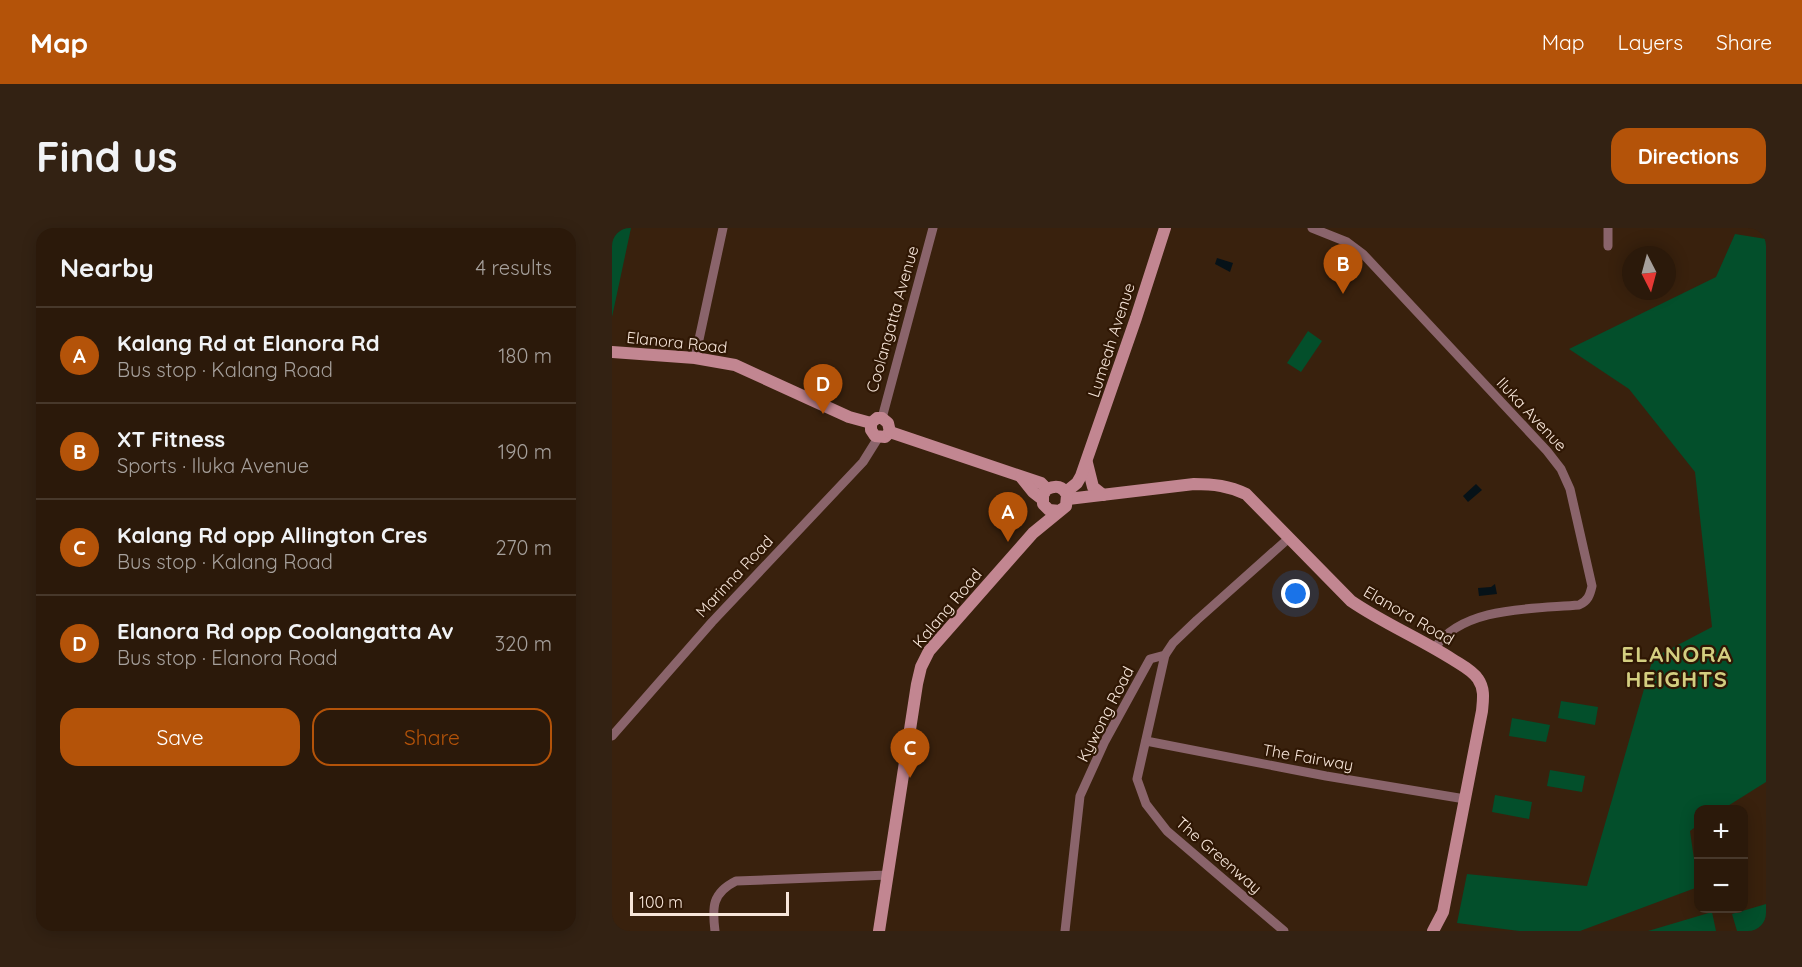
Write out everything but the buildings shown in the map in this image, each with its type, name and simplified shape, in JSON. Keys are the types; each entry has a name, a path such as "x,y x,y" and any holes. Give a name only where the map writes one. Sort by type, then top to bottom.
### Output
{"street":[{"path":"695,358 723,228"},
{"name":"Coolangatta Avenue","path":"876,420 933,228"},
{"name":"Lumeah Avenue","path":"1087,461 1165,228"},
{"name":"Iluka Avenue","path":"1312,228 1347,242 1363,254 1547,451 1561,468 1570,489 1592,586 1585,602 1579,605 1507,611 1476,618 1454,628 1441,639 1435,648"},
{"path":"1608,228 1608,246"},
{"name":"Elanora Road","path":"612,352 695,358 735,365 849,417 876,420"},
{"path":"884,435 888,423 876,420 871,430 884,435 1041,483 1045,499 1053,512 1060,511 1066,506 1067,495 1077,483 1087,461"},
{"name":"Marinna Road","path":"612,736 712,622 863,462 884,435"},
{"path":"1087,461 1093,486 1103,495"},
{"name":"Elanora Road","path":"1067,495 1103,495 1194,484 1231,487 1246,494 1351,601 1363,610 1435,648 1469,670 1478,679 1483,692 1482,711 1443,912 1433,931"},
{"path":"1045,499 1057,486 1067,495"},
{"name":"Kalang Road","path":"1033,533 1045,499"},
{"name":"Kalang Road","path":"879,931 921,667 929,651 1033,533 1060,511"},
{"name":"Kywong Road","path":"1065,931 1080,796 1106,741 1150,659 1165,655 1197,620 1289,538"},
{"name":"The Greenway","path":"1165,655 1137,779 1146,804 1167,831 1284,931"},
{"name":"The Fairway","path":"1146,741 1326,776 1466,799"},
{"path":"715,931 713,912 716,897 723,887 735,881 888,875"}],"green space":[{"path":"612,228 631,228 612,317"},
{"path":"1735,234 1766,239 1766,782 1729,805 1694,805 1694,828 1690,831 1694,859 1694,888 1580,931 1519,931 1457,923 1467,874 1587,886 1653,658 1712,627 1695,472 1629,389 1569,349 1669,300 1676,300 1676,297 1716,277"},
{"path":"1308,331 1322,341 1301,372 1287,363"},
{"path":"1561,701 1598,707 1595,725 1558,718"},
{"path":"1512,718 1550,725 1546,742 1509,736"},
{"path":"1550,770 1585,776 1582,792 1547,786"},
{"path":"1495,795 1532,802 1529,819 1492,812"},
{"path":"1766,904 1766,931 1737,931 1732,914 1748,913 1748,909"},
{"path":"1712,913 1716,931 1648,931"}],"shaded area":[{"path":"1217,258 1233,263 1230,272 1215,264"},
{"path":"1476,484 1482,490 1468,502 1463,496"},
{"path":"1495,584 1497,594 1479,596 1478,588 1491,587"}],"place":[{"name":"XT Fitness","path":"1343,294"},
{"name":"Elanora Rd opp Coolangatta Av","path":"823,414"},
{"name":"Kalang Rd at Elanora Rd","path":"1008,542"},
{"name":"Kalang Rd opp Allington Cres","path":"910,778"}],"district":[{"name":"ELANORA HEIGHTS","path":"1677,666"}]}
